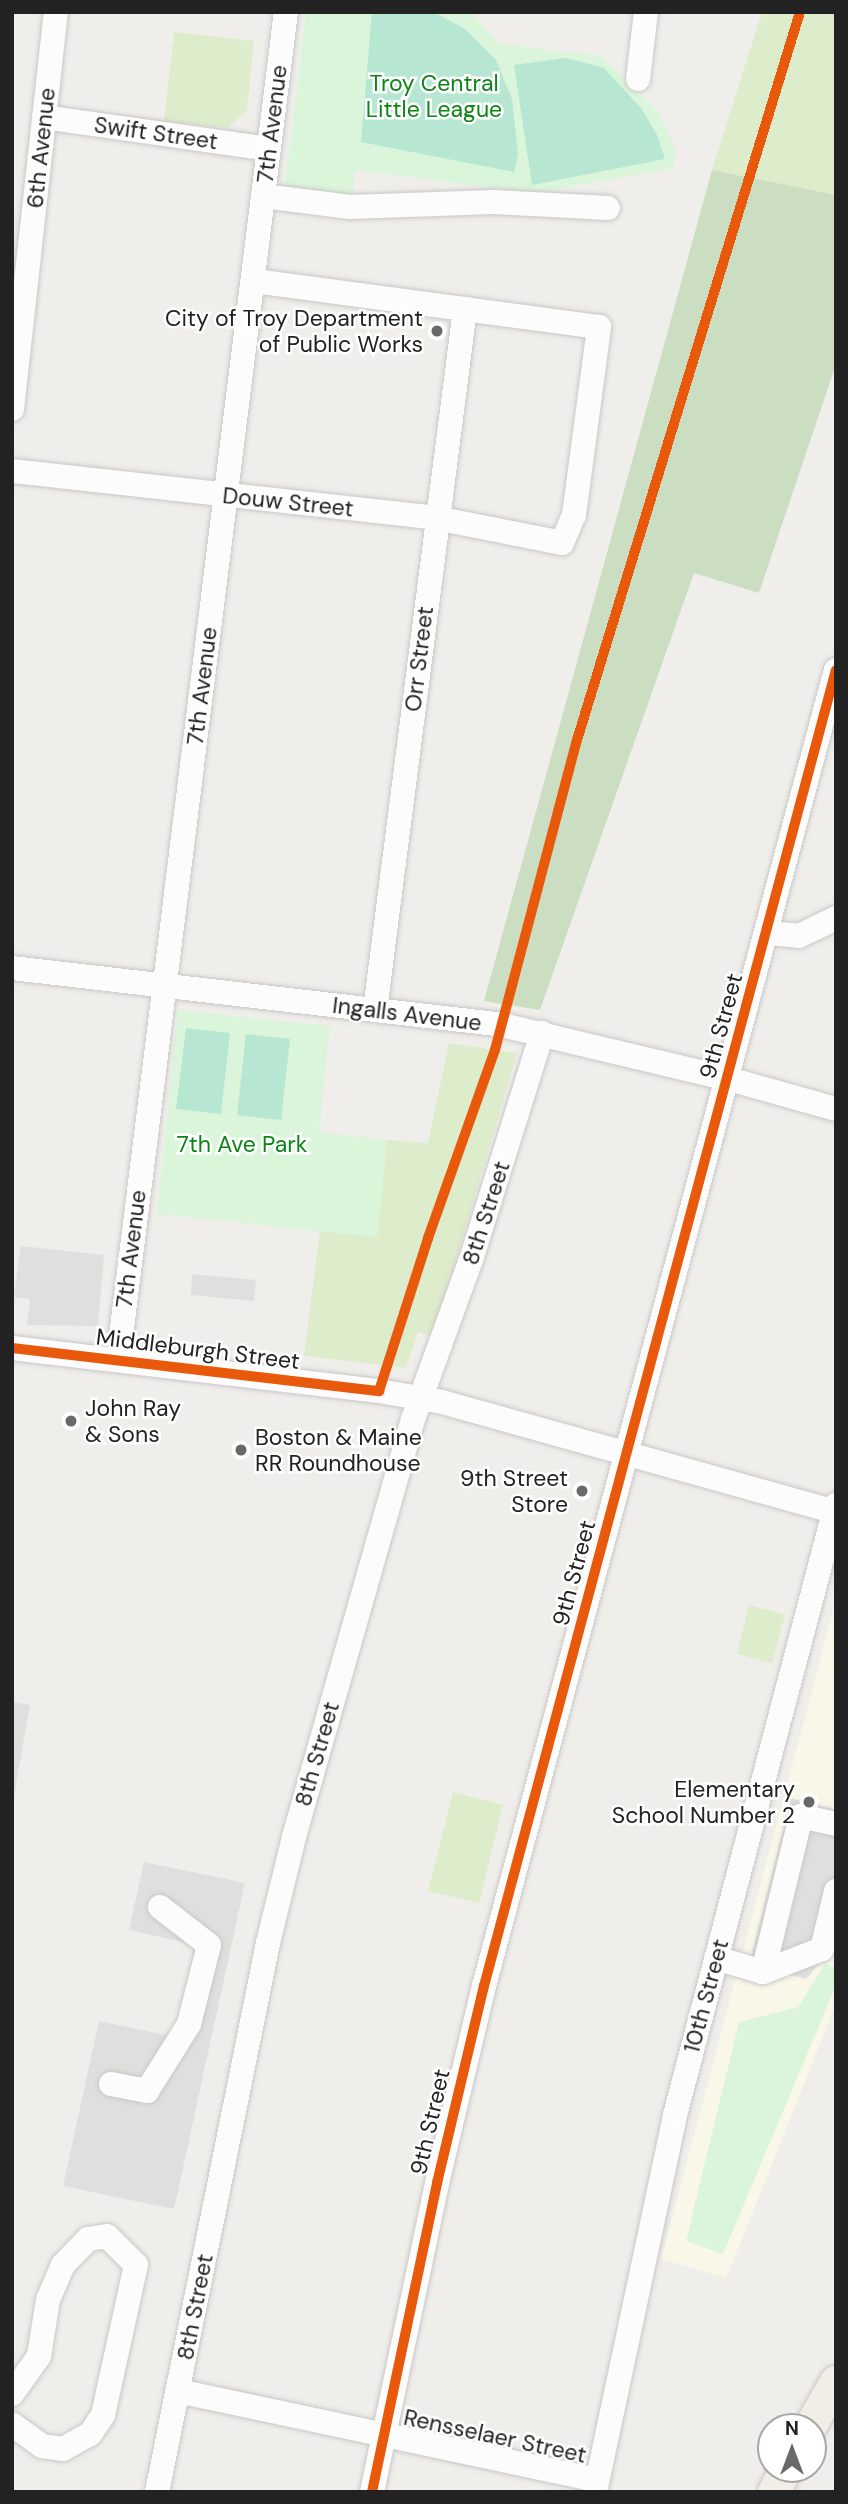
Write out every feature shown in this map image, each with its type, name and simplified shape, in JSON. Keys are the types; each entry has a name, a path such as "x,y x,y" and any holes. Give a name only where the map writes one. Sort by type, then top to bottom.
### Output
{"main road":[{"path":"818,2413 836,2382"}],"street":[{"name":"6th Avenue","path":"12,409 56,12"},
{"name":"7th Avenue","path":"118,1360 286,12"},
{"path":"638,79 646,12"},
{"name":"Swift Street","path":"44,117 269,149"},
{"path":"263,196 350,206 494,202 608,208"},
{"path":"253,281 465,309"},
{"name":"Orr Street","path":"375,1010 436,518 465,309"},
{"name":"Douw Street","path":"12,471 436,518 562,544 574,516 599,327 465,309"},
{"name":"9th Street","path":"372,2492 484,1986 729,1079 836,670"},
{"path":"767,933 799,936 836,918"},
{"name":"Ingalls Avenue","path":"12,968 375,1010 542,1033 729,1079 836,1109"},
{"name":"8th Street","path":"157,2492 268,1943 376,1539 420,1398 471,1260 542,1033"},
{"name":"Middleburgh Street","path":"12,1348 420,1398 835,1509"},
{"name":"10th Street","path":"596,2486 676,2115 835,1509"},
{"path":"763,1972 801,1816 836,1824"},
{"path":"716,1958 763,1972 821,1949 836,1891"},
{"path":"111,2084 147,2091 189,2024 209,1945 160,1907"},
{"path":"12,2394 39,2356 48,2300 63,2265 88,2239 107,2235 136,2265 103,2415 90,2434 63,2449 41,2446 12,2424"},
{"name":"Rensselaer Street","path":"178,2391 384,2433 596,2486"}],"shaded area":[{"path":"21,1246 104,1255 98,1326 27,1325 30,1299 14,1297"},
{"path":"192,1274 256,1280 254,1301 191,1295"},
{"name":"Elementary School Number 2","path":"836,1600 836,2004 726,2278 661,2259"},
{"path":"12,1702 30,1705 12,1806"},
{"path":"791,1798 836,1810 836,1945 806,1979 749,1964"},
{"path":"144,1862 245,1883 174,2209 63,2186 99,2021 175,2037 195,1945 129,1930"}],"green space":[{"name":"Troy Central Little League","path":"306,12 471,12 499,44 601,56 659,112 676,152 673,168 535,193 354,170 354,198 284,190"},
{"path":"372,12 437,14 465,29 496,60 512,99 518,154 514,172 361,142"},
{"path":"762,12 836,12 836,195 712,170"},
{"path":"174,32 254,41 247,110 228,128 164,121"},
{"path":"566,58 604,68 641,108 657,135 665,159 532,185 514,65"},
{"path":"712,170 836,195 836,364 759,593 694,573 540,1010 484,1001"},
{"name":"7th Ave Park","path":"178,1010 330,1026 319,1132 387,1140 377,1237 157,1214"},
{"path":"186,1028 230,1033 221,1114 176,1109"},
{"path":"246,1034 290,1039 281,1120 237,1115"},
{"path":"449,1043 517,1053 433,1337 418,1332 406,1368 304,1356 320,1231 377,1237 387,1140 428,1143"},
{"path":"749,1605 785,1615 772,1663 737,1654"},
{"path":"453,1792 503,1805 479,1903 428,1891"},
{"path":"825,1964 836,1967 836,1985 723,2254 686,2241 739,2022 798,2007"}],"cycle path":[{"path":"12,1348 379,1391 428,1238 495,1050 577,740 800,12"},
{"path":"372,2492 437,2183 484,1986 836,670"}],"place":[{"name":"City of Troy Department of Public Works","path":"437,331"},
{"name":"John Ray & Sons","path":"71,1421"},
{"name":"Boston & Maine RR Roundhouse","path":"241,1450"},
{"name":"9th Street Store","path":"582,1491"},
{"name":"Elementary School Number 2","path":"809,1802"}]}
